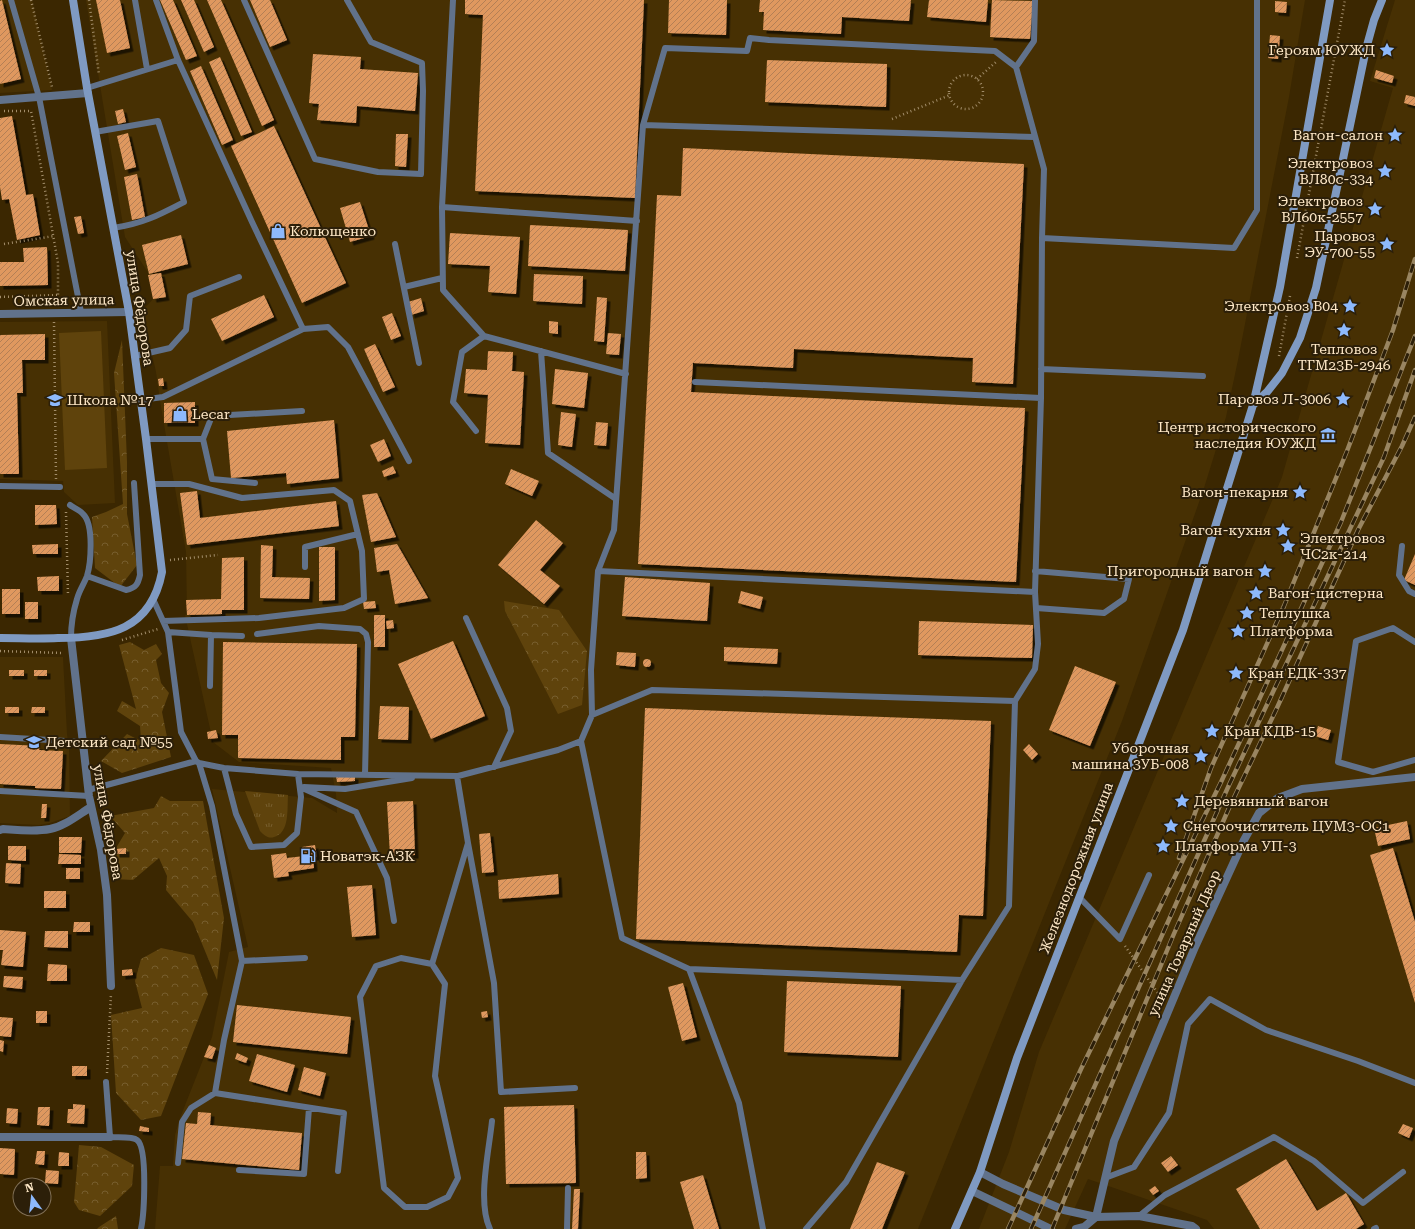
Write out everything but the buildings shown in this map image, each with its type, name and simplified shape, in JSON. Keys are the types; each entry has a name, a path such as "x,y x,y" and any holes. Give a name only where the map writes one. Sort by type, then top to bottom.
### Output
{"main road":[{"name":"улица Фёдорова","path":"0,638 71,638 109,634 119,630 140,616 153,599 160,582 162,572 129,312 95,132 73,0"},
{"name":"Железнодорожная улица","path":"955,1229 980,1172 1017,1058 1183,630 1253,405 1280,287 1330,0"},
{"path":"1253,405 1267,392 1282,373 1300,338 1316,288 1366,49 1374,20 1382,0"}],"street":[{"path":"0,100 54,96 88,91"},
{"name":"Омская улица","path":"0,314 129,312"},
{"name":"улица Фёдорова","path":"71,638 88,793 101,850 107,895 111,986"},
{"name":"улица Товарный Двор","path":"1096,1217 1114,1141 1195,947 1240,847 1259,813 1278,798 1302,789 1414,778"},
{"path":"0,830 50,829 67,822 91,807"},
{"path":"0,1137 110,1137"},
{"path":"980,1172 1003,1184 1064,1210 1096,1217 1139,1216 1192,1226 1196,1229"},
{"path":"972,1191 1051,1229"},
{"path":"1076,1229 1084,1227 1096,1217"}],"lane":[{"path":"11,0 39,97 81,312"},
{"path":"135,0 147,69"},
{"path":"156,0 178,60 252,222 303,328"},
{"path":"244,0 315,159 378,172 421,174 424,91 422,63 371,42 347,0"},
{"path":"453,0 442,207 443,290 484,336 626,374"},
{"path":"1016,67 1034,41 1035,0"},
{"path":"1042,238 1234,248 1257,210 1257,0"},
{"path":"806,1229 846,1182 962,980 1009,906 1015,700 1035,669 1038,644 1035,571 1041,398 1044,170 1016,67 995,51 750,38 747,51 665,48 643,125 614,530 598,571 591,670 592,715 581,741 622,938 689,969 962,980"},
{"path":"88,91 100,84 178,60"},
{"path":"95,132 158,121 184,202 151,219 131,226 113,228"},
{"path":"643,125 1034,137"},
{"path":"442,207 637,221"},
{"path":"395,244 419,363"},
{"path":"135,356 170,348 186,330 190,296 239,277"},
{"path":"404,287 442,278"},
{"path":"141,400 163,397 303,328 328,327 348,347 409,461"},
{"path":"476,431 452,402 462,352 484,336"},
{"path":"541,351 548,454 616,499"},
{"path":"1041,369 1203,376"},
{"path":"695,382 1041,398"},
{"path":"255,483 212,479 203,439 212,416 302,411"},
{"path":"146,439 203,439"},
{"path":"87,576 126,590 137,586 140,575 134,483"},
{"path":"152,484 189,484 242,498 334,490 350,500 362,551 364,599 344,608 259,618 163,621"},
{"path":"0,486 60,486"},
{"path":"70,505 84,514 88,524 90,558 87,576 77,597 71,622 71,638"},
{"path":"306,567 305,547 358,534"},
{"path":"1402,546 1399,575 1409,591 1415,594"},
{"path":"598,571 1035,592"},
{"path":"1035,571 1129,580 1124,599 1104,612 1036,608"},
{"path":"153,599 168,632 182,732 197,762 212,806 242,961 224,1040 215,1093"},
{"path":"466,618 507,708 511,730 494,767"},
{"path":"257,634 319,626 360,629 366,634 368,642 365,775"},
{"path":"1415,642 1393,628 1356,641 1338,762 1373,772 1415,760"},
{"path":"168,632 242,636"},
{"path":"210,686 211,635"},
{"path":"592,715 652,690 1015,700"},
{"path":"0,737 82,742"},
{"path":"0,792 88,793 197,762 224,768 298,774 457,776 558,750 581,741"},
{"path":"224,768 236,814 251,847 284,845 297,833 300,787 298,774"},
{"path":"300,787 344,789 431,775"},
{"path":"457,776 494,983 501,1092 575,1088"},
{"path":"300,787 356,812 387,878 394,921"},
{"path":"432,964 401,958 376,966 360,997 384,1188 405,1207 427,1207 448,1197 458,1178 435,1076 445,984 432,964 468,843"},
{"path":"1079,897 1120,939 1149,875"},
{"path":"242,961 305,958"},
{"path":"689,969 739,1103 763,1229"},
{"path":"1105,1178 1134,1167 1170,1113 1188,1024 1210,999 1266,1030 1358,1061 1415,1084"},
{"path":"106,1082 110,1137 132,1138 138,1140 141,1145 145,1174 141,1229"},
{"path":"178,1163 182,1122 191,1108 215,1093 344,1113 338,1171"},
{"path":"239,1170 304,1174 309,1108"},
{"path":"490,1229 486,1221 483,1192 492,1121"},
{"path":"1139,1216 1165,1195 1274,1138 1314,1161 1363,1203 1403,1172"},
{"path":"567,1229 568,1188"}],"path":[{"path":"31,0 54,96"},
{"path":"89,0 100,84"},
{"path":"1296,265 1345,0"},
{"path":"976,79 1003,56"},
{"path":"960,76 972,76 976,79 980,83 983,94 979,103 975,107 964,109 959,107 955,104 950,95 952,84 960,76"},
{"path":"892,119 950,95"},
{"path":"0,111 31,111 58,263 59,295 57,313 54,322 56,481 60,486"},
{"path":"4,244 67,235"},
{"path":"1278,358 1291,288"},
{"path":"0,297 59,295"},
{"path":"66,511 68,596"},
{"path":"161,560 218,555"},
{"path":"31,639 32,652"},
{"path":"1120,939 1169,1009"},
{"path":"106,1082 111,986"}],"shaded area":[{"path":"0,0 32,0 52,90 0,93"},
{"path":"86,0 1305,0 1289,97 1238,360 1226,417 1204,488 1122,721 918,1229 155,1229 160,1166 173,1166 175,1135 180,1118 212,1037 229,952 248,947 212,789 312,798 337,813 336,794 331,768 239,762 213,742 185,615 187,614 186,552 156,372 142,311 153,299 149,274 125,237"},
{"path":"1395,0 1415,0 1415,1229 1214,1229 1207,1220 1088,1179 1065,1229 979,1229 1009,1152 1039,1052 1282,477 1393,88 1370,81"},
{"name":"Школа №17","path":"107,321 115,503 78,505 64,492 63,481 0,479 0,322"},
{"name":"Детский сад №55","path":"0,657 63,657 69,749 70,816 39,825 0,823"}],"green space":[{"path":"101,331 107,468 65,470 59,333"},
{"path":"122,340 127,462 127,514 137,565 120,587 95,568 92,517 123,504 114,373"},
{"path":"504,601 559,610 587,651 582,705 558,714 505,611"},
{"path":"130,642 144,650 156,644 162,654 156,660 161,683 169,693 162,712 171,757 122,773 101,761 127,734 141,741 140,726 117,711 122,701 136,709 119,645"},
{"path":"245,791 288,795 287,819 283,831 279,835 268,837 260,831"},
{"path":"161,796 170,801 203,801 224,918 217,980 193,922 166,890 167,876 159,858 133,880 114,879 116,848 125,833 110,816 154,808"},
{"path":"161,948 194,955 208,994 161,1116 141,1120 116,1093 111,1015 142,1008 135,981 141,959"},
{"path":"79,1145 101,1147 134,1165 132,1186 100,1216 79,1210 74,1202"},
{"path":"116,1216 118,1229 97,1229 99,1227"}],"railway":[{"path":"1179,858 1211,768 1284,606 1347,451 1393,330 1415,259"},
{"path":"1008,1229 1081,1069 1222,780 1341,522 1415,336"},
{"path":"1031,1229 1229,785 1384,457 1415,370"},
{"path":"1052,1229 1173,936 1229,808 1276,710 1358,530 1402,446 1415,417"}],"place":[{"name":"Героям ЮУЖД","path":"1387,50"},
{"name":"Вагон-салон","path":"1395,135"},
{"name":"Электровоз ВЛ80с-334","path":"1385,171"},
{"name":"Электровоз ВЛ60к-2557","path":"1375,209"},
{"name":"Колющенко","path":"278,231"},
{"name":"Паровоз ЭУ-700-55","path":"1387,244"},
{"name":"Электровоз В04","path":"1350,306"},
{"name":"Тепловоз ТГМ23Б-2946","path":"1344,330"},
{"name":"Паровоз Л-3006","path":"1343,399"},
{"name":"Школа №17","path":"55,400"},
{"name":"Lecar","path":"180,414"},
{"name":"Центр исторического наследия ЮУЖД","path":"1328,435"},
{"name":"Вагон-пекарня","path":"1300,492"},
{"name":"Вагон-кухня","path":"1283,530"},
{"name":"Электровоз ЧС2к-214","path":"1288,546"},
{"name":"Пригородный вагон","path":"1265,571"},
{"name":"Вагон-цистерна","path":"1256,593"},
{"name":"Теплушка","path":"1247,613"},
{"name":"Платформа","path":"1238,631"},
{"name":"Кран ЕДК-337","path":"1236,673"},
{"name":"Кран КДВ-15","path":"1212,731"},
{"name":"Детский сад №55","path":"34,742"},
{"name":"Уборочная машина 3УБ-008","path":"1201,756"},
{"name":"Деревянный вагон","path":"1182,801"},
{"name":"Снегоочиститель ЦУМ3-ОС1","path":"1171,826"},
{"name":"Платформа УП-3","path":"1163,846"},
{"name":"Новатэк-АЗК","path":"308,856"}]}
